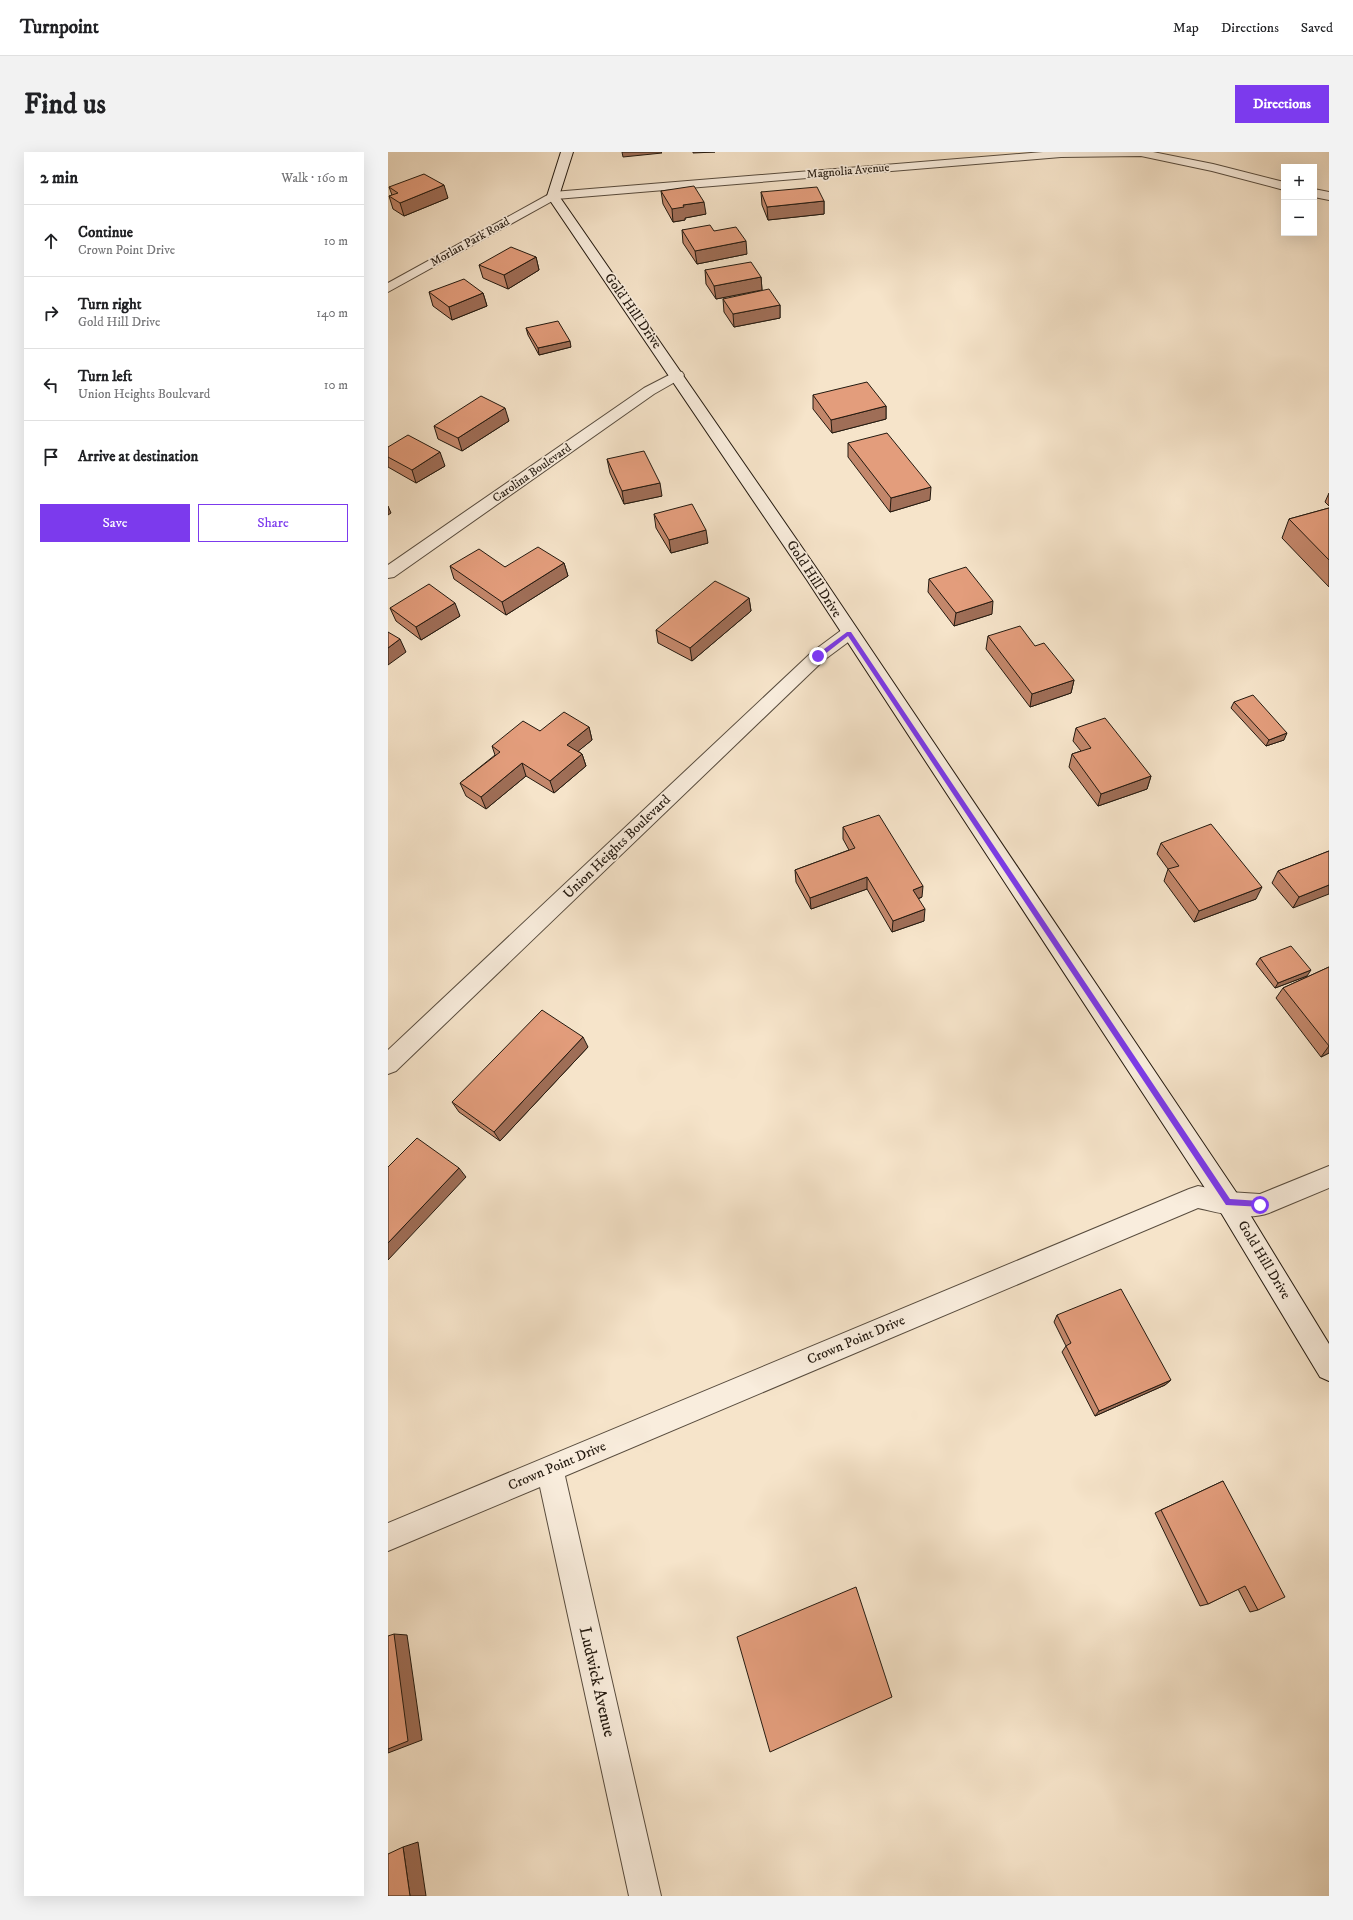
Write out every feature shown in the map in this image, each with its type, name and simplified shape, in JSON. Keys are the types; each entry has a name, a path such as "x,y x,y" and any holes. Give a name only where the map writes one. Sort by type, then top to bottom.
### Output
{"street":[{"path":"553,196 567,152"},
{"name":"Magnolia Avenue","path":"553,196 1068,154 1141,153 1213,168 1281,185"},
{"path":"1317,194 1329,196"},
{"name":"Morlan Park Road","path":"388,288 553,196"},
{"name":"Gold Hill Drive","path":"553,196 677,375 1228,1203 1329,1368"},
{"name":"Carolina Boulevard","path":"388,573 649,391 677,375"},
{"name":"Union Heights Boulevard","path":"388,1064 818,656 849,633"},
{"name":"Crown Point Drive","path":"388,1537 1198,1197 1228,1203 1260,1205 1329,1177"},
{"name":"Ludwick Avenue","path":"550,1469 645,1896"}],"building":[{"path":"424,174 444,185 400,203 389,196 398,193 389,187"},
{"path":"694,186 704,202 683,205 684,207 672,209 661,191"},
{"path":"817,187 824,201 767,207 761,192"},
{"path":"710,225 714,231 736,227 746,241 695,251 682,230"},
{"path":"511,247 536,257 504,275 479,265"},
{"path":"751,262 761,277 714,286 705,270"},
{"path":"464,279 483,293 449,307 429,292"},
{"path":"769,289 780,305 733,314 723,299"},
{"path":"558,321 570,341 538,348 526,328"},
{"path":"867,382 886,406 831,420 813,395"},
{"path":"481,396 505,408 458,438 434,426"},
{"path":"887,433 931,487 891,498 848,443"},
{"path":"408,435 440,452 412,470 388,457 388,447"},
{"path":"644,451 660,483 622,491 607,459"},
{"path":"692,504 706,530 669,540 654,514"},
{"path":"1329,508 1329,560 1289,519"},
{"path":"538,547 564,563 502,602 450,566 479,549 505,567"},
{"path":"966,567 993,601 956,613 929,579"},
{"path":"715,581 749,598 690,648 656,630"},
{"path":"429,584 455,603 416,627 390,608"},
{"path":"1020,626 1035,646 1044,643 1074,680 1032,694 988,636"},
{"path":"388,632 400,639 388,648"},
{"path":"1253,695 1287,733 1269,740 1234,702"},
{"path":"564,712 589,727 567,745 582,754 550,781 522,763 481,797 460,783 500,752 492,746 523,721 540,731"},
{"path":"1105,718 1151,776 1101,794 1072,754 1091,748 1076,728"},
{"path":"879,815 923,886 913,890 925,909 893,921 867,877 810,898 795,870 855,848 843,827"},
{"path":"1211,824 1262,887 1199,911 1168,869 1179,866 1161,843"},
{"path":"1329,851 1329,885 1299,897 1278,871"},
{"path":"1291,946 1311,970 1278,983 1260,958"},
{"path":"1329,967 1329,1046 1283,988"},
{"path":"542,1010 583,1037 494,1132 452,1102"},
{"path":"417,1138 459,1168 388,1243 388,1167"},
{"path":"1121,1289 1171,1380 1099,1411 1066,1346 1071,1343 1057,1315"},
{"path":"1223,1481 1285,1597 1258,1610 1245,1586 1208,1604 1161,1510"},
{"path":"856,1587 892,1697 770,1752 737,1637"},
{"path":"394,1634 408,1741 388,1749 388,1636"},
{"path":"403,1847 410,1896 388,1896 388,1854"}],"route":[{"path":"818,656 849,633 1228,1203 1260,1205"}]}
